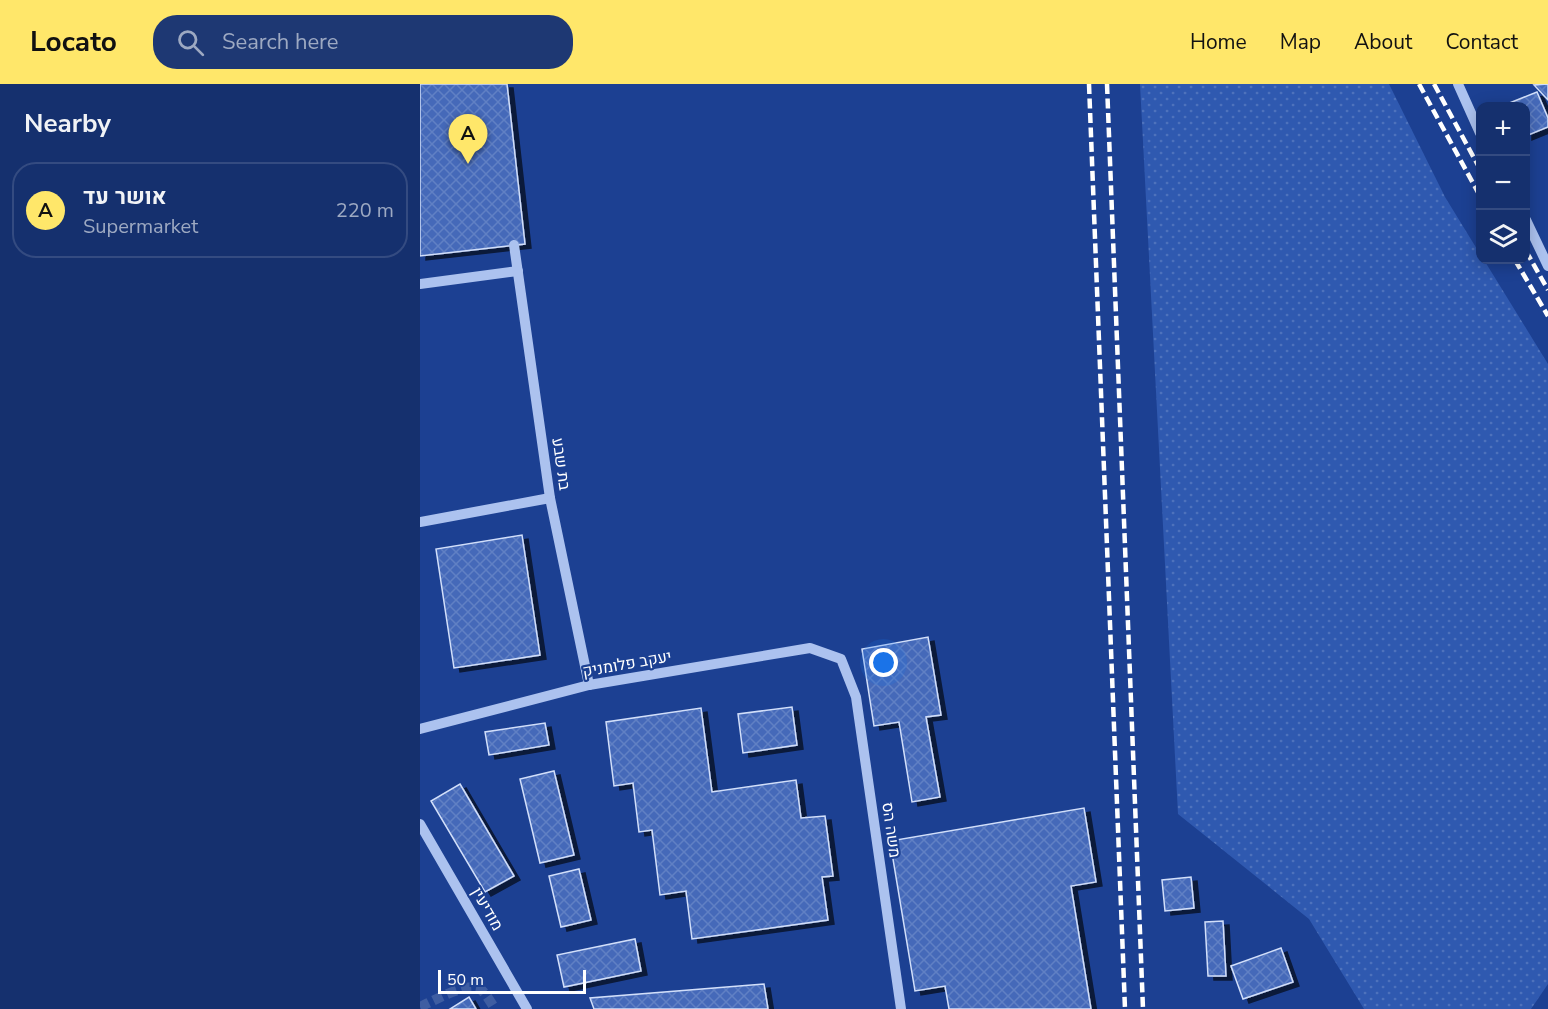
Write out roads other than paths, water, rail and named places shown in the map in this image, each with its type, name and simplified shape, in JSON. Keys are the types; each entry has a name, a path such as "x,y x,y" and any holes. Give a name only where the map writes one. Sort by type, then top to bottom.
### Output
{"street":[{"path":"1458,84 1476,124"},
{"path":"1530,229 1548,267"},
{"name":"בת שבע","path":"514,245 550,498 589,685"},
{"path":"420,284 518,271"},
{"path":"420,522 550,498"},
{"name":"יעקב פלומניק","path":"420,729 589,685 810,648 841,659"},
{"name":"משה הס","path":"841,659 856,697 901,1009"},
{"name":"מודיעין","path":"420,824 527,1009"}],"tunnel":[{"path":"420,1007 450,993 475,987 484,993 495,1009"}],"railway":[{"path":"1089,84 1125,1009"},
{"path":"1107,84 1143,1009"},
{"path":"1419,84 1476,189"},
{"path":"1434,84 1476,162"},
{"path":"1530,258 1548,290"},
{"path":"1517,264 1548,316"}],"place":[{"name":"אושר עד","path":"468,164"}]}
